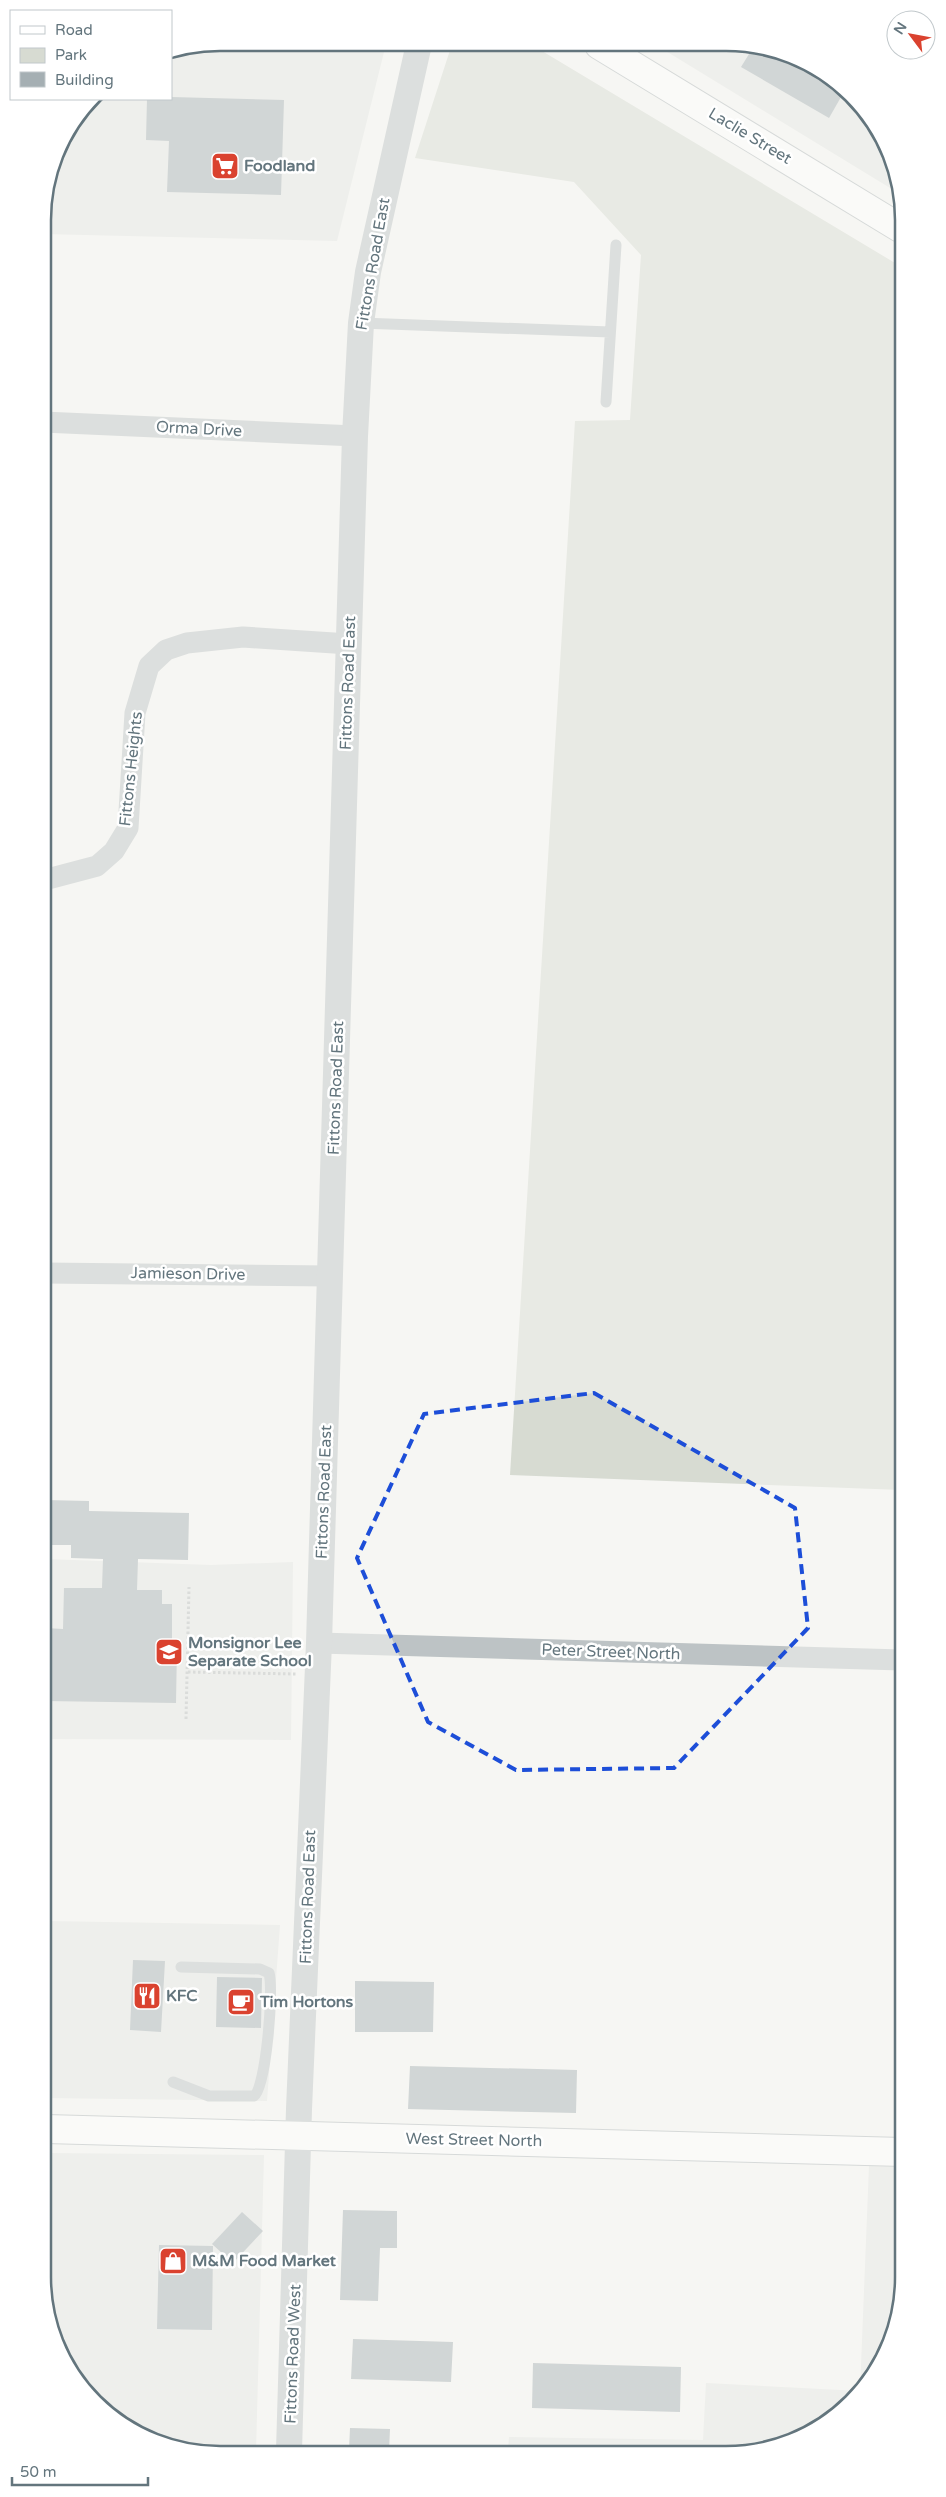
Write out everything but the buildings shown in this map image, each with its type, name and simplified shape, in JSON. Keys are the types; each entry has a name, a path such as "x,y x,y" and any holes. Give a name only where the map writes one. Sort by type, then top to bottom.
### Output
{"main road":[{"name":"Laclie Street","path":"609,51 895,225"},
{"name":"West Street North","path":"51,2130 584,2142 894,2152"}],"street":[{"name":"Fittons Road East","path":"299,2137 319,1643 355,436 361,323 368,272 417,51"},
{"name":"Orma Drive","path":"52,422 355,436"},
{"name":"Fittons Heights","path":"52,878 97,866 114,851 128,828 135,713 149,666 166,650 187,642 243,637 349,644"},
{"name":"Jamieson Drive","path":"51,1273 331,1276"},
{"name":"Peter Street North","path":"319,1643 894,1660"},
{"name":"Fittons Road West","path":"289,2446 299,2137"}],"lane":[{"path":"606,402 616,245"},
{"path":"361,323 610,332"},
{"path":"173,2082 209,2096 254,2096 258,2093 262,2084 267,2054 269,1973 260,1969 181,1968"}],"path":[{"path":"186,1719 189,1587"},
{"path":"188,1672 301,1674"}],"highlighted area":[{"path":"594,1393 795,1508 808,1628 674,1768 516,1770 428,1722 357,1558 424,1414"}],"shaded area":[{"path":"220,51 384,51 337,241 52,234 54,187 69,145 86,117 102,100 172,100 172,58 187,54"},
{"path":"666,51 726,51 759,54 780,60 820,80 845,101 866,126 886,166 892,189"},
{"name":"Monsignor Lee Separate School","path":"51,1559 211,1565 293,1562 291,1740 51,1739"},
{"path":"51,1921 280,1925 267,2101 51,2098"},
{"path":"51,2153 264,2155 256,2446 220,2446 187,2443 166,2437 145,2428 117,2411 86,2380 64,2342 54,2310 51,2277"},
{"path":"869,2166 894,2167 894,2288 892,2310 882,2342 861,2378"},
{"path":"706,2383 850,2391 829,2411 810,2423 780,2437 759,2443 726,2446 508,2446 509,2437 703,2440"}],"green space":[{"path":"450,51 542,51 895,263 894,1490 510,1475 575,421 630,420 641,255 574,182 415,158"}],"place":[{"name":"Foodland","path":"225,166"},
{"name":"Monsignor Lee Separate School","path":"169,1652"},
{"name":"KFC","path":"147,1996"},
{"name":"Tim Hortons","path":"241,2002"},
{"name":"M&M Food Market","path":"173,2261"}]}
